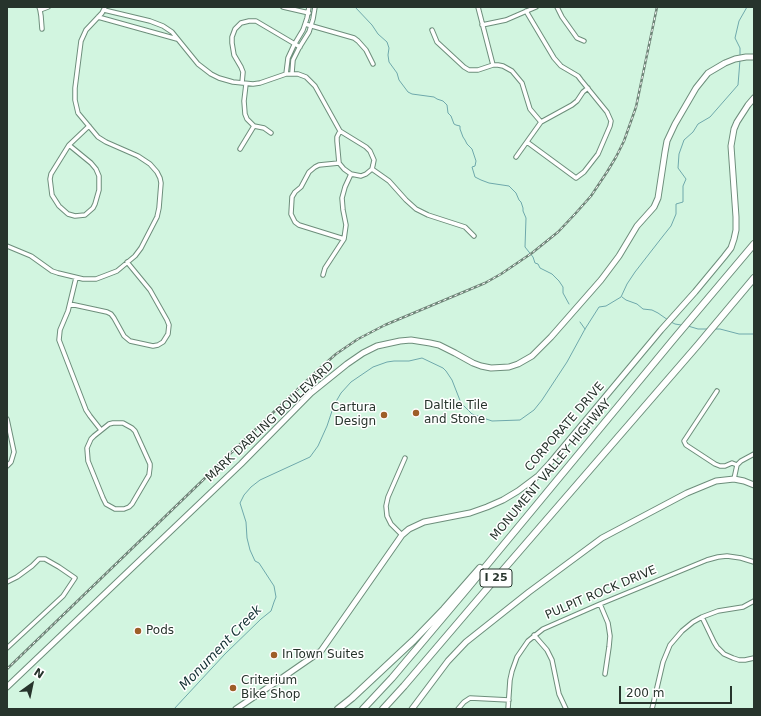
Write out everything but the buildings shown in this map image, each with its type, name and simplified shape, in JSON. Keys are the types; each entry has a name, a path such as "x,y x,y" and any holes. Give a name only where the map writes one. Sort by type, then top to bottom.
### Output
{"highway":[{"path":"728,275 754,238"},
{"name":"MONUMENT VALLEY HIGHWAY","path":"363,709 397,673 754,244"},
{"name":"I 25","path":"384,709 754,278"},
{"path":"338,709 414,640 481,567 495,556"}],"street":[{"path":"42,29 39,9 48,7"},
{"path":"283,7 313,14"},
{"path":"286,74 288,58 295,43 301,35 309,7"},
{"path":"292,74 296,54 309,32 315,7"},
{"path":"478,7 494,65"},
{"path":"520,7 522,13"},
{"path":"482,25 506,20 536,7"},
{"path":"557,7 562,17 577,38 584,41"},
{"path":"7,246 31,256 52,271 76,278 96,279 117,271 138,252 158,217 161,187 160,178 157,172 145,160 133,153 102,140 78,113 75,100 75,88 81,40 86,30 105,8 163,26 172,32 204,70 218,78 252,84 260,83 286,74 298,74 306,77 315,86 340,131 370,150 374,160 372,169 366,174 360,176 351,174 339,163 336,142 340,131"},
{"path":"526,11 554,58 561,66 578,76 610,117 610,126 598,154 584,172 576,178 527,142"},
{"path":"98,16 178,39"},
{"path":"271,133 264,128 254,126 250,123 245,114 244,83 241,67 232,48 232,37 235,29 245,21 256,21 300,46"},
{"path":"305,24 354,38 366,50 373,64"},
{"path":"432,30 437,42 469,70 478,70 494,65 508,68 522,83 530,108 541,122"},
{"name":"MARK DABLING BOULEVARD","path":"7,687 241,464 312,393 347,364 363,353 377,346 411,340 430,342 439,345 455,352 473,363 491,368 508,367 518,364 532,356 551,337 601,280 619,256 637,226 654,207 658,198 665,152 670,133 696,88 708,73 725,63 735,59 754,57"},
{"path":"516,157 541,122 572,105 588,88"},
{"name":"CORPORATE DRIVE","path":"236,709 321,651 402,535 416,525 424,522 470,513 503,500 538,476 695,292 731,248 734,239 736,217 731,146 734,129 737,122 744,110 754,98"},
{"path":"69,145 91,163 96,169 98,176 99,190 95,204 93,208 85,215 75,216 68,214 59,206 51,190 50,179 51,174 69,145 89,126"},
{"path":"240,149 254,126"},
{"path":"339,163 319,165 309,172 301,187 292,198 291,214 299,226 344,239"},
{"path":"372,169 389,181 416,209 428,216 465,227 474,236"},
{"path":"323,275 325,268 344,239 346,225 342,198 345,186 351,174"},
{"path":"70,304 107,312 111,314 124,336 130,341 153,346 158,345 166,338 168,334 167,320 150,290 127,262"},
{"path":"76,278 68,311 60,330 59,340 86,410 101,430"},
{"path":"717,390 684,441 686,445 715,464 725,466 732,463 737,465"},
{"path":"7,419 14,452 11,462 7,466"},
{"path":"113,423 123,423 128,425 135,431 150,464 149,475 132,504 124,509 115,509 106,504 88,461 87,455 89,443 101,430 113,423"},
{"path":"734,479 737,465 754,454"},
{"path":"402,535 390,524 386,506 388,497 405,458"},
{"path":"412,709 448,661 466,642 529,592 602,538 687,493 716,481 734,479 754,485"},
{"name":"PULPIT ROCK DRIVE","path":"508,709 510,680 514,664 520,651 534,635 546,627 712,558 733,556 754,562"},
{"path":"7,582 17,577 39,559 45,559 75,578 63,596 7,648"},
{"path":"652,709 663,662 670,645 677,636 702,617 718,611 743,607 754,600"},
{"path":"600,604 608,623 610,636 605,674"},
{"path":"702,617 714,642 724,654 739,660 754,658"},
{"path":"534,635 552,660 559,694 566,709"},
{"path":"458,709 470,698 509,700"}],"waterway":[{"path":"355,7 372,25 378,34 387,42 389,48 389,62 408,92 412,94 434,97 443,101 447,105 448,113 454,124 460,126 463,137 472,149 476,161 475,166 472,167 475,177 489,183 509,186 516,193 521,202 526,218 525,247 533,257 535,263 538,264 540,268 552,274 559,281 563,287 563,293 569,304"},
{"name":"Monument Creek","path":"740,56 740,48 735,38 739,21 747,7"},
{"name":"Monument Creek","path":"174,709 225,654 271,611 276,597 274,586 259,563 255,561 250,550 247,538 246,522 240,503 244,495 260,480 310,457 318,446 334,405 341,393 351,382 373,367 387,362 409,361 422,358 443,368 452,380 461,403 472,414 492,421 520,420 534,410 567,362 599,307 606,306 621,297 635,272 671,226 676,214 676,204 683,202 683,186 686,179 678,168 679,154 684,140 693,132 698,124 710,117 738,85 740,60"},
{"path":"622,297 637,304 643,309 652,310 668,320"},
{"name":"Monument Creek","path":"580,322 585,329"},
{"path":"671,322 681,325"},
{"path":"688,326 698,329 709,329"},
{"path":"716,329 739,334 754,334"}],"railway":[{"path":"7,669 259,426 336,354 358,339 385,325 485,283 532,253 558,232 591,196 607,172 624,141 636,107 657,7"}],"place":[{"name":"Daltile Tile and Stone","path":"416,413"},
{"name":"Cartura Design","path":"384,415"},
{"name":"Pods","path":"138,631"},
{"name":"InTown Suites","path":"274,655"},
{"name":"Criterium Bike Shop","path":"233,688"}]}
